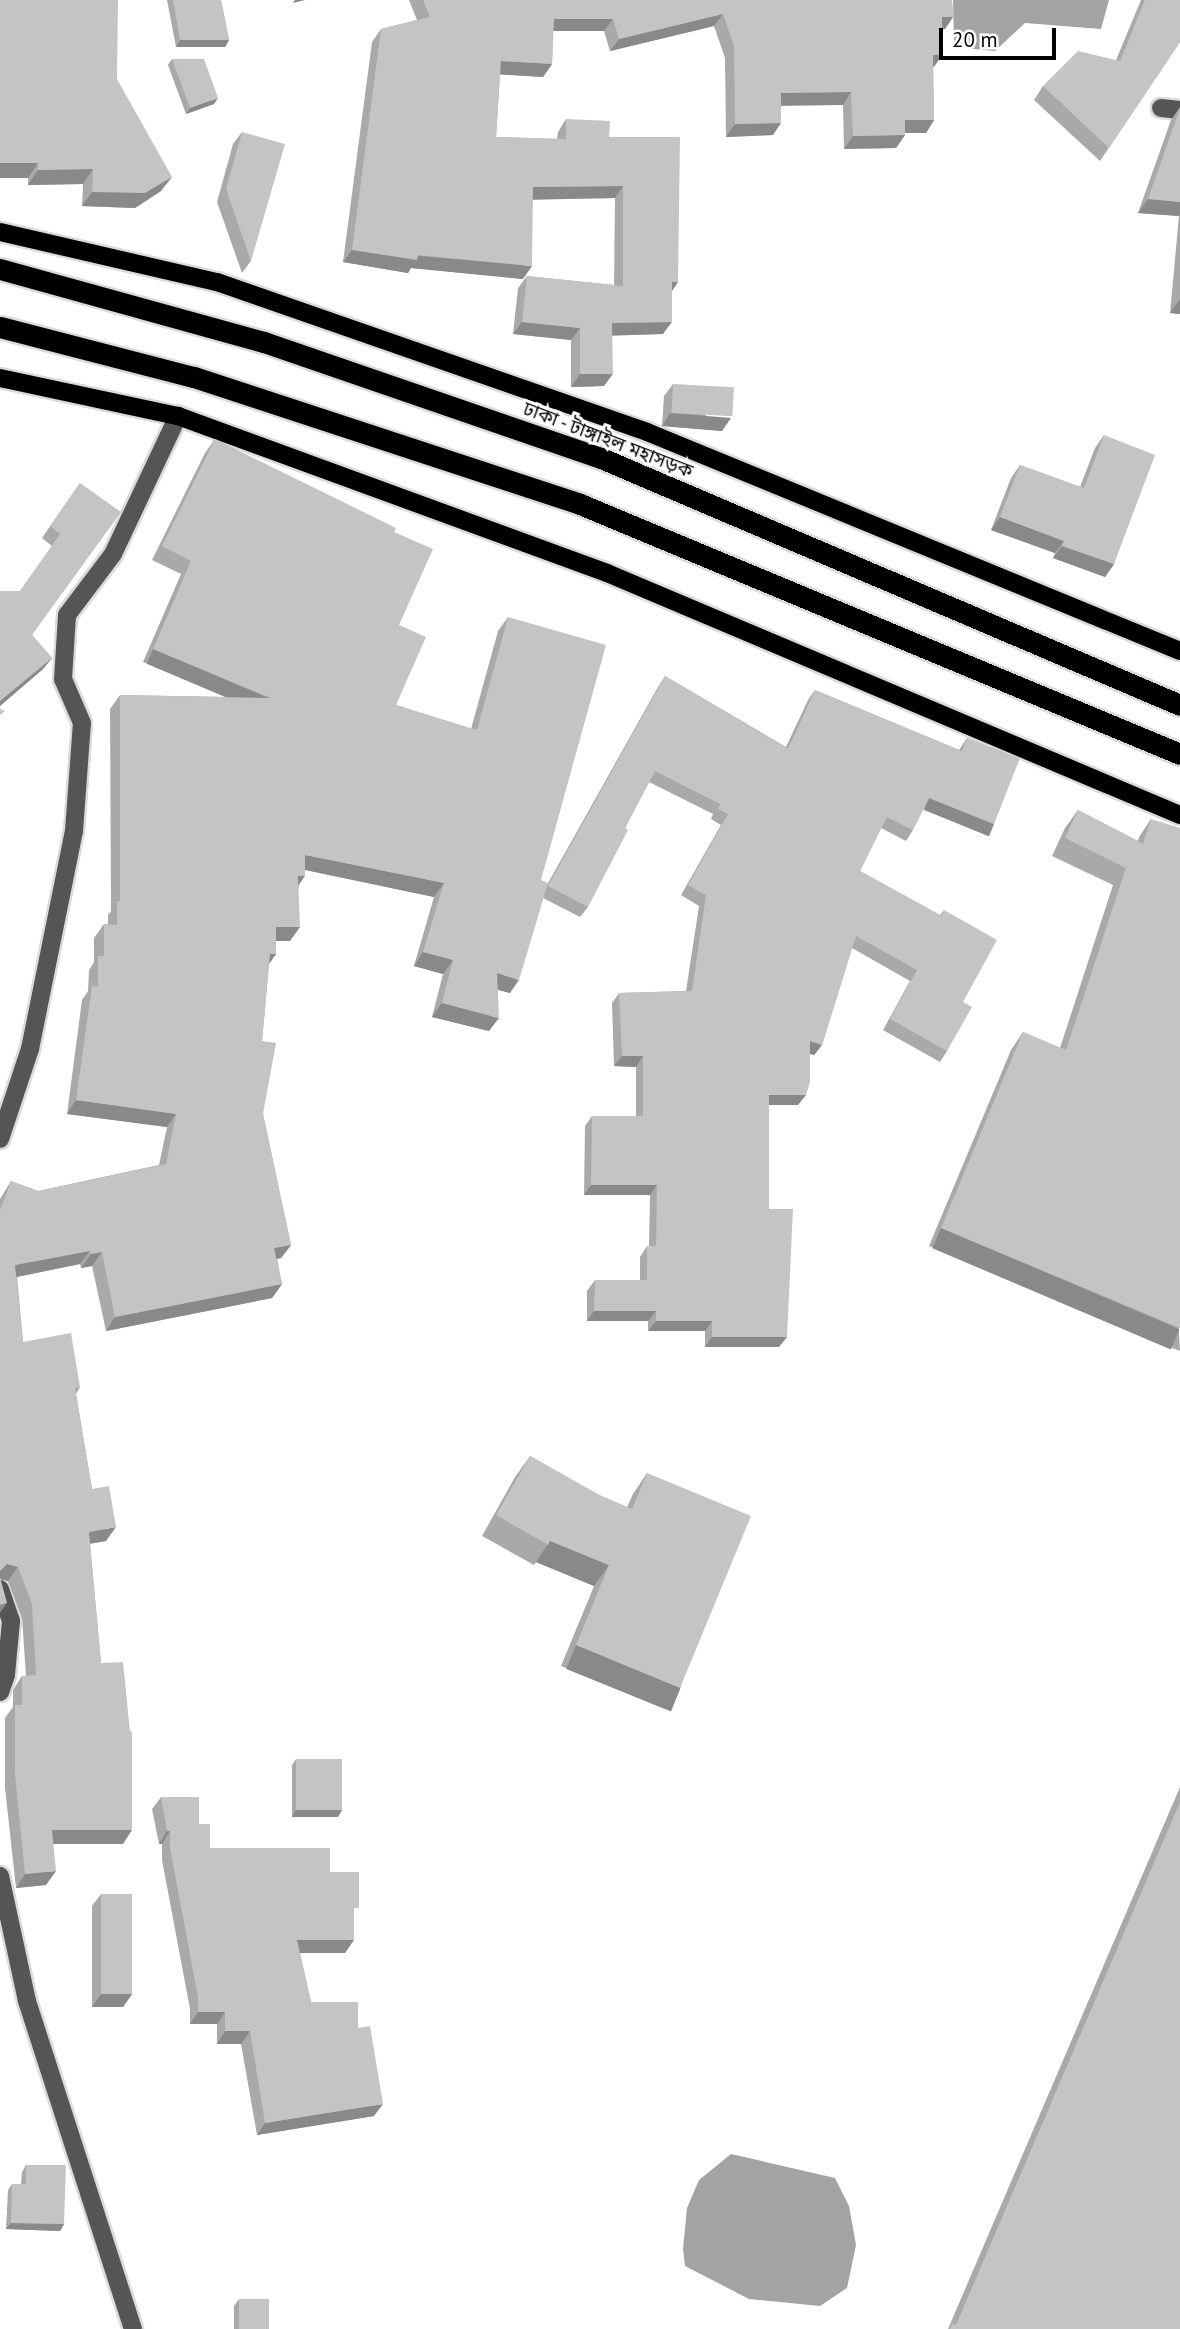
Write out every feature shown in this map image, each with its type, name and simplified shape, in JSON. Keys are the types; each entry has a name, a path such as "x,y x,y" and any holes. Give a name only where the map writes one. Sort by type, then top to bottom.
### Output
{"highway":[{"name":"ঢাকা - টাঙ্গাইল মহাসড়ক","path":"0,269 264,342 601,458 1180,705"},
{"path":"0,327 194,377 580,503 1180,754"}],"main road":[{"path":"0,232 217,282 647,432 1180,651"},
{"path":"0,378 178,416 607,573 1180,815"}],"street":[{"path":"1161,108 1180,110"},
{"path":"0,1139 30,1049 74,831 82,723 63,679 67,615 113,554 178,416"},
{"path":"0,1589 11,1621 6,1675 0,1692"},
{"path":"0,1876 27,2001 132,2329"}],"shaded area":[{"path":"953,0 1109,0 1101,29 1025,23 995,51 954,47"},
{"path":"731,2154 835,2178 849,2206 856,2245 847,2288 820,2306 749,2299 685,2266 683,2249 687,2208 699,2180"}],"building":[{"path":"0,0 118,0 117,79 172,177 145,193 92,192 93,169 38,170 38,163 0,163"},
{"path":"173,0 221,0 229,40 180,40"},
{"path":"423,0 952,0 953,17 942,17 943,54 933,55 934,120 905,120 905,135 853,136 851,92 781,93 781,123 735,124 734,46 723,14 619,39 613,19 554,19 552,64 501,61 496,137 566,139 566,119 610,121 609,137 680,137 678,282 672,282 672,322 612,323 613,374 580,374 580,328 522,322 527,276 623,286 623,186 533,187 532,266 418,255 417,260 352,250 381,29 430,17"},
{"path":"1145,0 1180,0 1180,42 1109,148 1043,86 1078,51 1120,61"},
{"path":"172,59 204,59 218,98 190,108"},
{"path":"1180,108 1180,202 1148,199"},
{"path":"242,132 285,144 251,261 226,189"},
{"path":"673,384 734,387 732,416 671,413"},
{"path":"1104,435 1155,455 1114,564 1062,546 1064,541 1000,517 1020,465 1084,488"},
{"path":"215,439 396,528 394,532 433,549 399,625 426,637 396,705 477,730 508,617 606,645 541,880 548,883 519,980 497,973 499,1018 442,1003 453,960 423,952 444,883 305,855 305,876 298,876 300,927 276,927 276,954 270,954 262,1041 276,1043 263,1114 291,1245 274,1248 282,1284 115,1317 102,1252 91,1254 90,1251 15,1265 23,1342 71,1333 80,1387 75,1388 92,1489 109,1486 116,1527 89,1532 101,1663 123,1662 130,1732 132,1731 132,1830 52,1830 56,1871 25,1874 15,1774 15,1705 22,1705 22,1676 36,1675 32,1604 18,1567 7,1564 0,1571 0,1210 11,1181 38,1191 166,1164 176,1114 76,1100 92,986 98,987 98,956 104,956 104,924 117,925 117,901 120,901 120,695 271,698 153,649 191,561 162,546"},
{"path":"80,483 121,512 32,635 52,658 0,701 0,591 20,591 60,534 50,526"},
{"path":"665,676 788,749 815,690 962,751 967,738 1020,758 994,824 929,798 913,830 887,817 860,871 941,916 944,910 997,940 963,1002 972,1007 947,1051 890,1019 917,970 856,936 822,1045 810,1041 810,1082 806,1095 769,1095 769,1209 793,1209 787,1337 712,1337 712,1321 656,1321 656,1311 594,1311 595,1280 647,1280 647,1246 656,1246 657,1185 591,1185 592,1116 643,1116 643,1056 622,1056 619,993 692,991 706,895 688,885 728,814 718,809 720,804 655,771 588,907 548,886"},
{"path":"1078,810 1143,844 1151,819 1180,828 1180,1328 941,1228 1023,1032 1066,1050 1126,868 1065,838"},
{"path":"530,1456 599,1495 632,1509 647,1473 751,1516 680,1688 576,1645 609,1565 550,1541 548,1545 496,1515"},
{"path":"0,1577 7,1603 0,1605"},
{"path":"296,1759 342,1759 342,1810 296,1810"},
{"path":"161,1797 199,1797 199,1824 210,1824 210,1848 330,1848 330,1872 359,1872 359,1908 354,1908 354,1940 297,1940 311,2002 358,2002 358,2028 370,2026 383,2104 265,2123 250,2031 225,2031 225,2012 198,2012 198,1997 170,1848 170,1831 167,1831"},
{"path":"1180,1802 1180,2329 950,2329 952,2324 956,2325"},
{"path":"101,1894 132,1894 132,1994 101,1994"},
{"path":"26,2165 66,2165 64,2224 11,2223 12,2184 26,2184"},
{"path":"239,2299 269,2299 269,2329 239,2329"}]}
